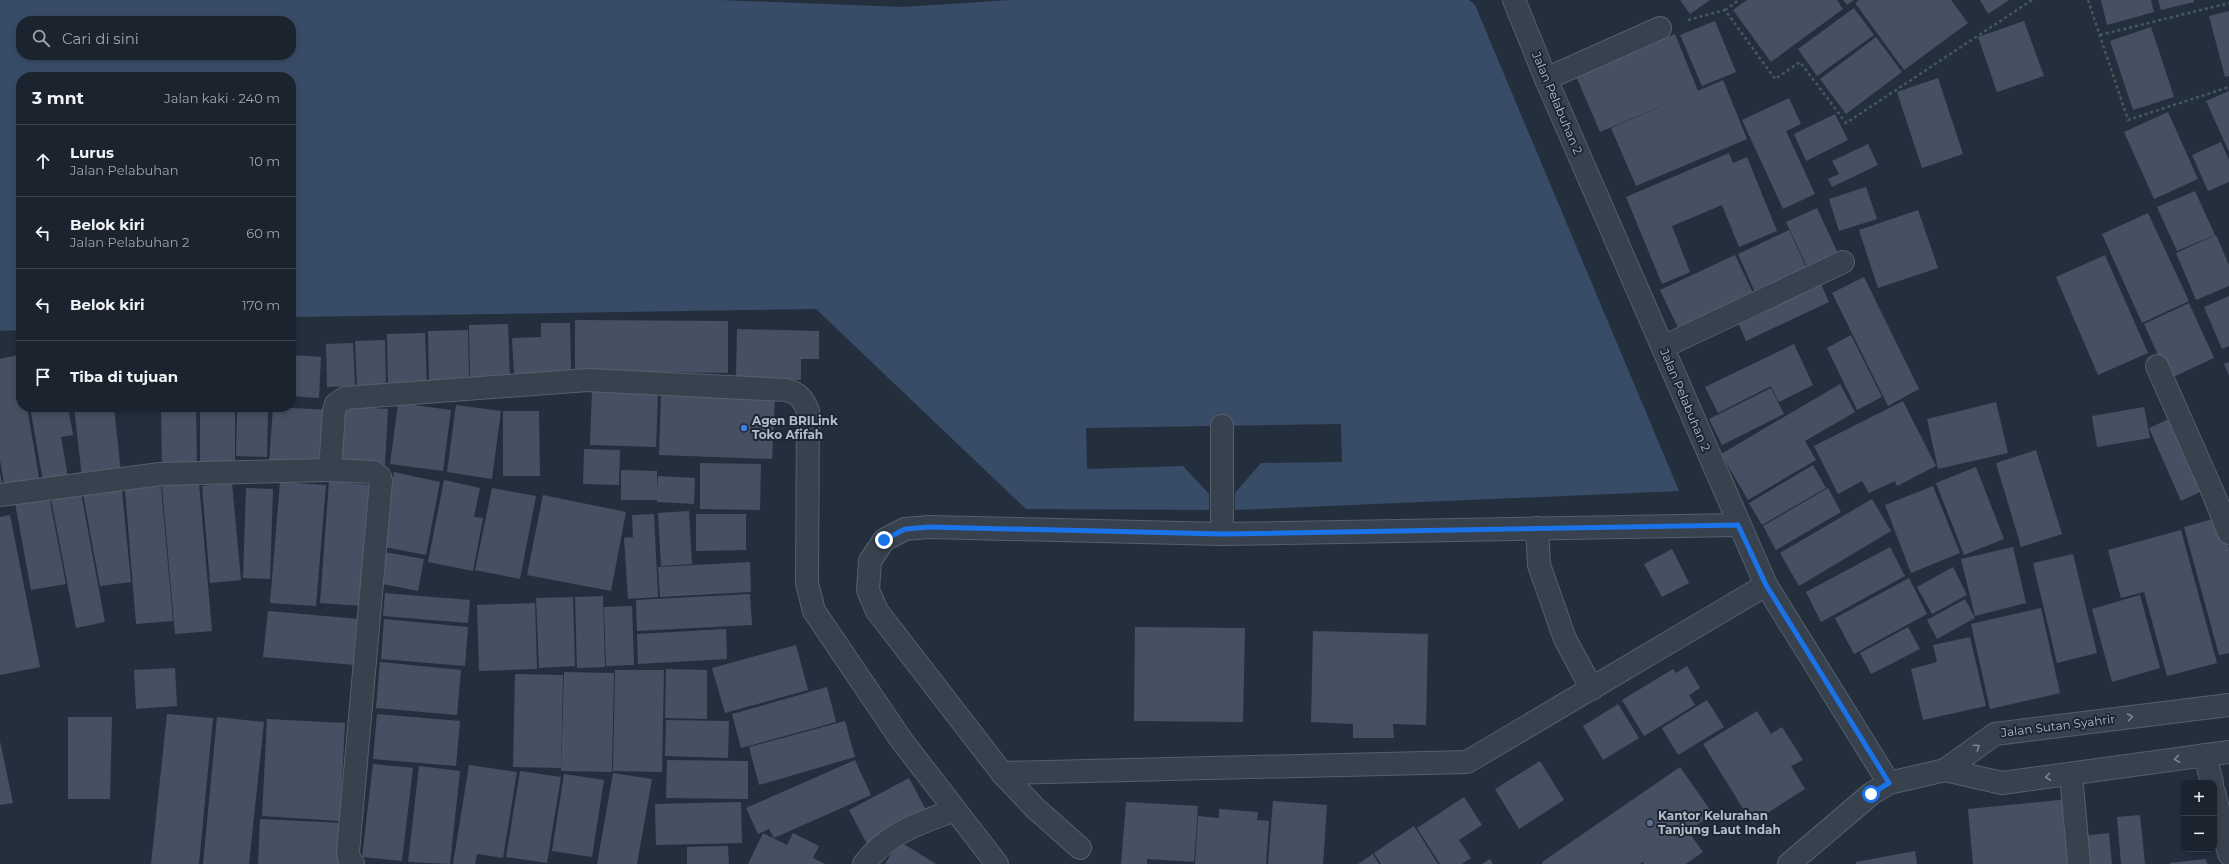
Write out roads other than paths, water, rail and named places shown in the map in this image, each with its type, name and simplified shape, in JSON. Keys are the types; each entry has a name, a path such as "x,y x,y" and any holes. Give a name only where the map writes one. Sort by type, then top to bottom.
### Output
{"street":[{"name":"Jalan Pelabuhan 2","path":"1514,0 1546,79 1663,347 1738,525 1766,585 1889,783"},
{"path":"1546,79 1660,28"},
{"path":"1663,347 1843,262"},
{"path":"2157,366 2214,495 2229,534"},
{"path":"330,470 334,411 336,404 345,398 588,380 786,390 795,392 804,400 808,411 807,583 814,611 902,742 997,864"},
{"path":"1222,426 1222,534"},
{"path":"0,495 160,474 330,470 373,472 380,477 381,481 348,852 352,864"},
{"path":"1080,848 1035,808 1002,773 877,611 868,590 870,560 884,540 905,529 929,527 1222,534 1738,525"},
{"path":"1538,528 1539,566 1565,639 1592,689"},
{"path":"1002,773 1467,762 1766,585"},
{"name":"Jalan Sutan Syahrir","path":"1945,770 1995,734 2229,705"},
{"path":"1789,864 1871,794 1889,783 1945,770 2002,783 2229,752"},
{"path":"2205,755 2211,780"},
{"path":"2071,774 2079,864"},
{"path":"2217,804 2229,854"},
{"path":"864,864 886,840 905,829 955,810"}],"water":[{"path":"0,0 720,0 903,7 1010,0 1469,0 1475,5 1679,491 1235,510 1026,509 816,309 296,317 296,72 16,72 16,330 0,331"}],"place":[{"name":"Agen BRILink Toko Afifah","path":"744,428"},
{"name":"Kantor Kelurahan Tanjung Laut Indah","path":"1650,823"}]}
